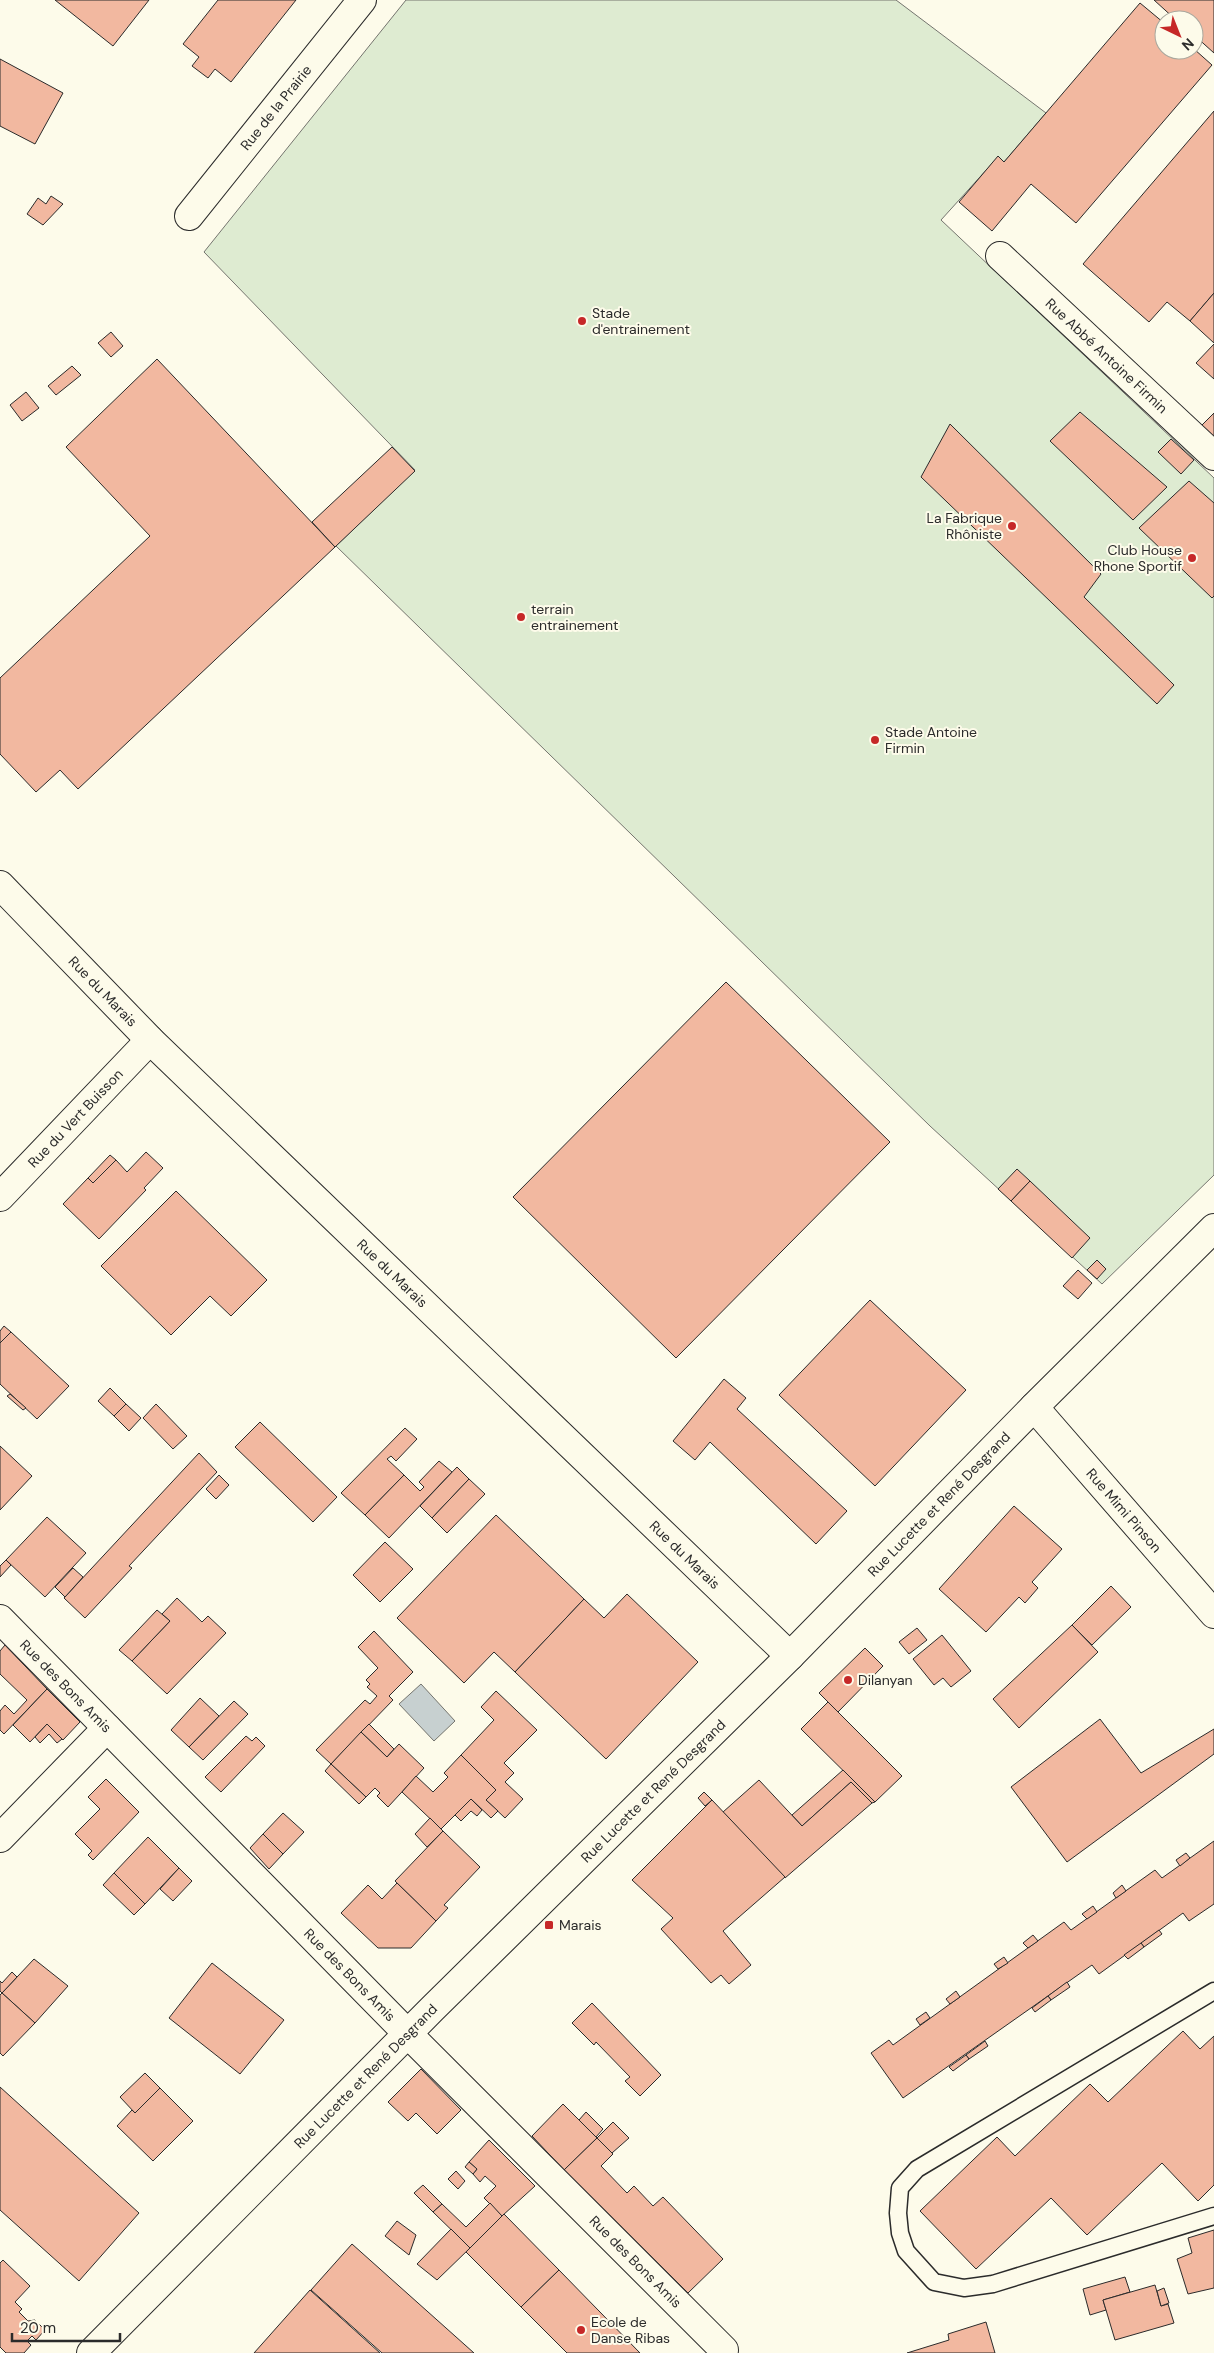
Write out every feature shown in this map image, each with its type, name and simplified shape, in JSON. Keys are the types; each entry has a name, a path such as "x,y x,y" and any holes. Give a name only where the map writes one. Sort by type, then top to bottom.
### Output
{"street":[{"name":"Rue de la Prairie","path":"189,216 362,0"},
{"name":"Rue Abbé Antoine Firmin","path":"1000,256 1214,456"},
{"name":"Rue du Marais","path":"0,885 150,1040 790,1656"},
{"name":"Rue du Vert Buisson","path":"0,1197 150,1040"},
{"name":"Rue Lucette et René Desgrand","path":"91,2353 408,2034 790,1656 1034,1407 1214,1228"},
{"name":"Rue Mimi Pinson","path":"1034,1407 1214,1614"},
{"name":"Rue des Bons Amis","path":"0,1619 408,2034 724,2350"},
{"path":"0,1838 107,1728"}],"lane":[{"path":"1214,1991 917,2169 900,2188 898,2213 900,2233 906,2251 934,2282 964,2288 993,2284 1214,2216"}],"green space":[{"name":"Stade Antoine Firmin","path":"406,0 896,0 1046,113 1004,162 998,157 941,220 1214,478 1214,1175 1102,1284 930,1126 336,546 415,470 204,252"}],"shaded area":[{"path":"421,1684 455,1721 434,1741 399,1704"}],"building":[{"path":"55,0 149,0 113,46"},
{"path":"218,0 296,0 231,82 215,69 208,78 192,66 199,57 183,44"},
{"path":"1154,0 1214,0 1214,53 1204,44 1204,10 1165,10"},
{"path":"1140,3 1154,15 1154,60 1204,60 1204,58 1212,65 1076,223 1031,184 992,231 959,202 998,156 1004,162"},
{"path":"0,59 63,93 35,144 0,126"},
{"path":"1214,111 1214,293 1190,321 1167,302 1149,322 1083,264"},
{"path":"51,196 63,204 43,225 27,214 38,198 46,204"},
{"path":"1214,293 1214,343 1190,321"},
{"path":"111,332 123,346 111,357 98,343"},
{"path":"1214,344 1214,379 1196,363"},
{"path":"157,359 335,547 78,789 60,770 36,792 0,754 0,678 150,536 66,447"},
{"path":"72,366 81,375 56,395 48,386"},
{"path":"26,392 39,408 22,421 10,405"},
{"path":"1080,412 1167,487 1133,520 1050,441"},
{"path":"1214,413 1214,442 1199,428"},
{"name":"La Fabrique Rhôniste","path":"950,424 1101,574 1084,597 1174,685 1157,704 921,477"},
{"path":"1171,439 1194,460 1181,474 1158,452"},
{"path":"392,447 415,471 335,547 312,522"},
{"name":"Club House Rhone Sportif","path":"1189,481 1214,503 1214,596 1212,598 1139,528"},
{"path":"726,982 890,1142 676,1358 513,1197"},
{"path":"146,1152 163,1168 144,1188 146,1190 99,1239 63,1204 88,1178 93,1183 116,1160 127,1172"},
{"path":"110,1155 116,1160 93,1183 88,1178"},
{"path":"1017,1169 1030,1181 1011,1201 998,1189"},
{"path":"1030,1181 1090,1238 1072,1258 1011,1201"},
{"path":"176,1191 267,1280 231,1316 210,1296 171,1335 101,1266"},
{"path":"1097,1260 1106,1269 1097,1279 1087,1270"},
{"path":"1078,1270 1092,1283 1078,1299 1063,1286"},
{"path":"870,1300 966,1390 875,1486 779,1395"},
{"path":"4,1326 11,1332 0,1343 0,1331"},
{"path":"11,1332 69,1386 37,1419 0,1384 0,1343"},
{"path":"724,1379 746,1398 737,1409 847,1511 816,1544 710,1442 695,1460 673,1441"},
{"path":"110,1388 126,1404 114,1416 98,1401"},
{"path":"10,1394 26,1408 23,1410 7,1396"},
{"path":"126,1404 141,1418 129,1431 114,1416"},
{"path":"156,1404 187,1436 173,1449 143,1418"},
{"path":"260,1422 337,1497 313,1522 235,1447"},
{"path":"405,1428 417,1439 396,1461 391,1456 387,1459 404,1475 365,1515 341,1493"},
{"path":"0,1446 32,1476 0,1510"},
{"path":"199,1453 217,1472 129,1566 132,1568 85,1618 64,1598"},
{"path":"439,1461 452,1472 389,1538 365,1515 404,1475 420,1491 424,1487 419,1482"},
{"path":"457,1467 469,1479 432,1518 420,1506"},
{"path":"219,1475 229,1485 216,1499 206,1489"},
{"path":"469,1479 485,1494 447,1533 432,1518"},
{"path":"1014,1506 1062,1549 1032,1582 1038,1588 1025,1603 1019,1597 986,1632 939,1589"},
{"path":"496,1515 584,1599 515,1672 494,1652 464,1683 397,1618"},
{"path":"47,1517 86,1553 45,1597 6,1560"},
{"path":"385,1542 413,1569 380,1602 353,1575"},
{"path":"6,1560 11,1565 0,1577 0,1566"},
{"path":"73,1568 83,1577 65,1597 55,1587"},
{"path":"1111,1586 1131,1607 1092,1645 1072,1625"},
{"path":"627,1594 698,1662 606,1759 515,1672 584,1599 604,1618"},
{"path":"177,1598 202,1622 208,1616 226,1633 167,1694 132,1661 170,1621 162,1614"},
{"path":"157,1610 170,1621 132,1661 119,1650"},
{"path":"1072,1625 1098,1652 1019,1728 993,1699"},
{"path":"917,1628 927,1640 909,1654 899,1642"},
{"path":"374,1631 413,1672 389,1696 393,1700 331,1764 316,1750 365,1700 370,1704 377,1696 367,1687 370,1684 366,1680 378,1668 358,1647"},
{"path":"942,1635 971,1671 951,1687 943,1678 934,1685 913,1659"},
{"path":"5,1645 47,1689 4,1734 0,1730 0,1711 5,1705 14,1714 27,1700 0,1674 0,1651"},
{"path":"865,1648 883,1666 838,1712 819,1693"},
{"path":"47,1689 80,1722 63,1740 47,1724 30,1742 13,1725"},
{"path":"496,1691 537,1730 504,1763 514,1773 505,1782 523,1799 505,1818 486,1800 496,1790 461,1755 494,1720 481,1707"},
{"path":"200,1698 219,1716 189,1747 171,1730"},
{"path":"234,1701 248,1714 203,1760 189,1747"},
{"path":"828,1702 902,1776 875,1802 801,1729"},
{"path":"1100,1719 1141,1773 1214,1729 1214,1754 1067,1862 1011,1787"},
{"path":"47,1724 62,1739 57,1743 49,1734 40,1743 35,1737"},
{"path":"369,1724 394,1749 387,1757 361,1732"},
{"path":"361,1732 387,1757 399,1744 424,1768 388,1807 377,1796 380,1793 375,1788 366,1797 331,1764"},
{"path":"246,1736 252,1741 256,1737 265,1746 221,1792 205,1777"},
{"path":"461,1755 496,1790 486,1800 498,1811 491,1818 471,1799 441,1829 402,1792 416,1776 433,1792 448,1777 444,1773"},
{"path":"331,1764 366,1797 359,1804 325,1771"},
{"path":"843,1770 875,1802 872,1803 851,1782 802,1826 792,1815"},
{"path":"106,1779 139,1812 93,1860 88,1855 92,1851 75,1834 100,1809 88,1797"},
{"path":"759,1780 802,1826 851,1782 872,1803 785,1878 723,1812"},
{"path":"704,1792 712,1800 705,1806 698,1798"},
{"path":"471,1799 482,1810 477,1816 471,1811 461,1821 455,1815"},
{"path":"712,1800 785,1877 723,1931 751,1965 729,1984 721,1975 711,1983 661,1929 673,1918 632,1880"},
{"path":"283,1813 304,1832 283,1854 263,1834"},
{"path":"430,1818 443,1831 427,1847 415,1834"},
{"path":"443,1831 480,1867 444,1905 448,1908 436,1921 395,1881"},
{"path":"263,1834 283,1854 269,1869 250,1848"},
{"path":"148,1837 179,1868 145,1904 114,1873"},
{"path":"1214,1841 1214,1904 1189,1921 1183,1913 1099,1974 1092,1965 903,2098 871,2053 889,2040 893,2045 1064,1922 1071,1930 1155,1870 1162,1878"},
{"path":"1186,1853 1190,1858 1180,1866 1176,1860"},
{"path":"179,1868 192,1881 173,1901 160,1889"},
{"path":"114,1873 145,1904 134,1915 103,1885"},
{"path":"397,1883 436,1921 411,1948 378,1948 341,1913 368,1885 382,1899"},
{"path":"1122,1885 1126,1891 1116,1898 1113,1893"},
{"path":"1093,1906 1097,1912 1087,1919 1082,1914"},
{"path":"1159,1930 1162,1934 1144,1947 1141,1943"},
{"path":"1033,1935 1038,1941 1028,1948 1023,1943"},
{"path":"1141,1943 1144,1947 1128,1959 1124,1955"},
{"path":"1004,1957 1008,1963 998,1969 994,1964"},
{"path":"34,1959 68,1986 35,2023 2,1993"},
{"path":"212,1963 284,2020 240,2074 169,2018"},
{"path":"12,1972 17,1977 2,1993 0,1991 0,1981 2,1983"},
{"path":"1067,1982 1070,1987 1051,2000 1048,1996"},
{"path":"956,1991 960,1997 950,2004 946,1999"},
{"path":"2,1993 35,2023 3,2056 0,2053 0,1995"},
{"path":"1048,1996 1051,2000 1035,2012 1032,2008"},
{"path":"592,2003 661,2075 640,2096 625,2081 630,2077 596,2042 594,2045 572,2023"},
{"path":"926,2012 930,2018 920,2025 916,2019"},
{"path":"1183,2031 1200,2049 1214,2036 1214,2185 1198,2201 1162,2163 1087,2235 1051,2198 976,2269 920,2211 997,2137 1015,2156 1090,2084 1108,2102"},
{"path":"985,2041 988,2046 969,2059 966,2055"},
{"path":"966,2055 969,2059 953,2071 949,2067"},
{"path":"421,2069 461,2110 437,2134 416,2113 408,2121 388,2102"},
{"path":"145,2073 160,2088 135,2113 120,2097"},
{"path":"0,2087 139,2213 79,2281 0,2210"},
{"path":"160,2088 193,2121 153,2161 117,2126 132,2110 135,2113"},
{"path":"563,2104 597,2138 564,2170 532,2136"},
{"path":"586,2112 603,2129 596,2137 579,2120"},
{"path":"613,2122 629,2138 612,2153 597,2138"},
{"path":"597,2138 613,2154 601,2166 627,2193 634,2186 653,2206 663,2197 723,2259 688,2293 564,2170"},
{"path":"489,2140 535,2186 502,2216 484,2198 496,2186 485,2176 480,2182 473,2174 477,2169 469,2162"},
{"path":"469,2162 477,2169 473,2174 465,2167"},
{"path":"456,2171 465,2181 458,2189 448,2179"},
{"path":"423,2185 442,2204 433,2212 414,2193"},
{"path":"490,2203 502,2216 470,2248 433,2212 442,2204 466,2227"},
{"path":"504,2214 559,2270 521,2307 466,2252"},
{"path":"397,2221 416,2235 409,2255 385,2236"},
{"path":"451,2229 470,2248 437,2280 417,2264"},
{"path":"1214,2230 1214,2288 1188,2294 1177,2259 1192,2253 1188,2238"},
{"path":"352,2244 474,2353 382,2353 311,2290"},
{"path":"3,2260 30,2286 15,2302 22,2309 19,2312 28,2321 35,2320 45,2330 36,2340 32,2336 27,2341 31,2345 24,2353 6,2353 0,2347 0,2263"},
{"name":"Ecole de Danse Ribas","path":"559,2270 640,2353 567,2353 521,2307"},
{"path":"1125,2277 1130,2292 1103,2300 1106,2310 1090,2315 1083,2289"},
{"path":"1155,2285 1161,2306 1168,2304 1174,2323 1115,2340 1103,2300"},
{"path":"1164,2288 1169,2303 1161,2306 1157,2291"},
{"path":"310,2290 380,2353 254,2353"},
{"path":"986,2322 995,2353 907,2353 949,2340 948,2334"}],"place":[{"name":"Stade d'entrainement","path":"582,321"},
{"name":"La Fabrique Rhôniste","path":"1012,526"},
{"name":"Club House Rhone Sportif","path":"1192,558"},
{"name":"terrain entrainement","path":"521,617"},
{"name":"Stade Antoine Firmin","path":"875,740"},
{"name":"Dilanyan","path":"848,1680"},
{"name":"Marais","path":"549,1925"},
{"name":"Ecole de Danse Ribas","path":"581,2330"}]}
